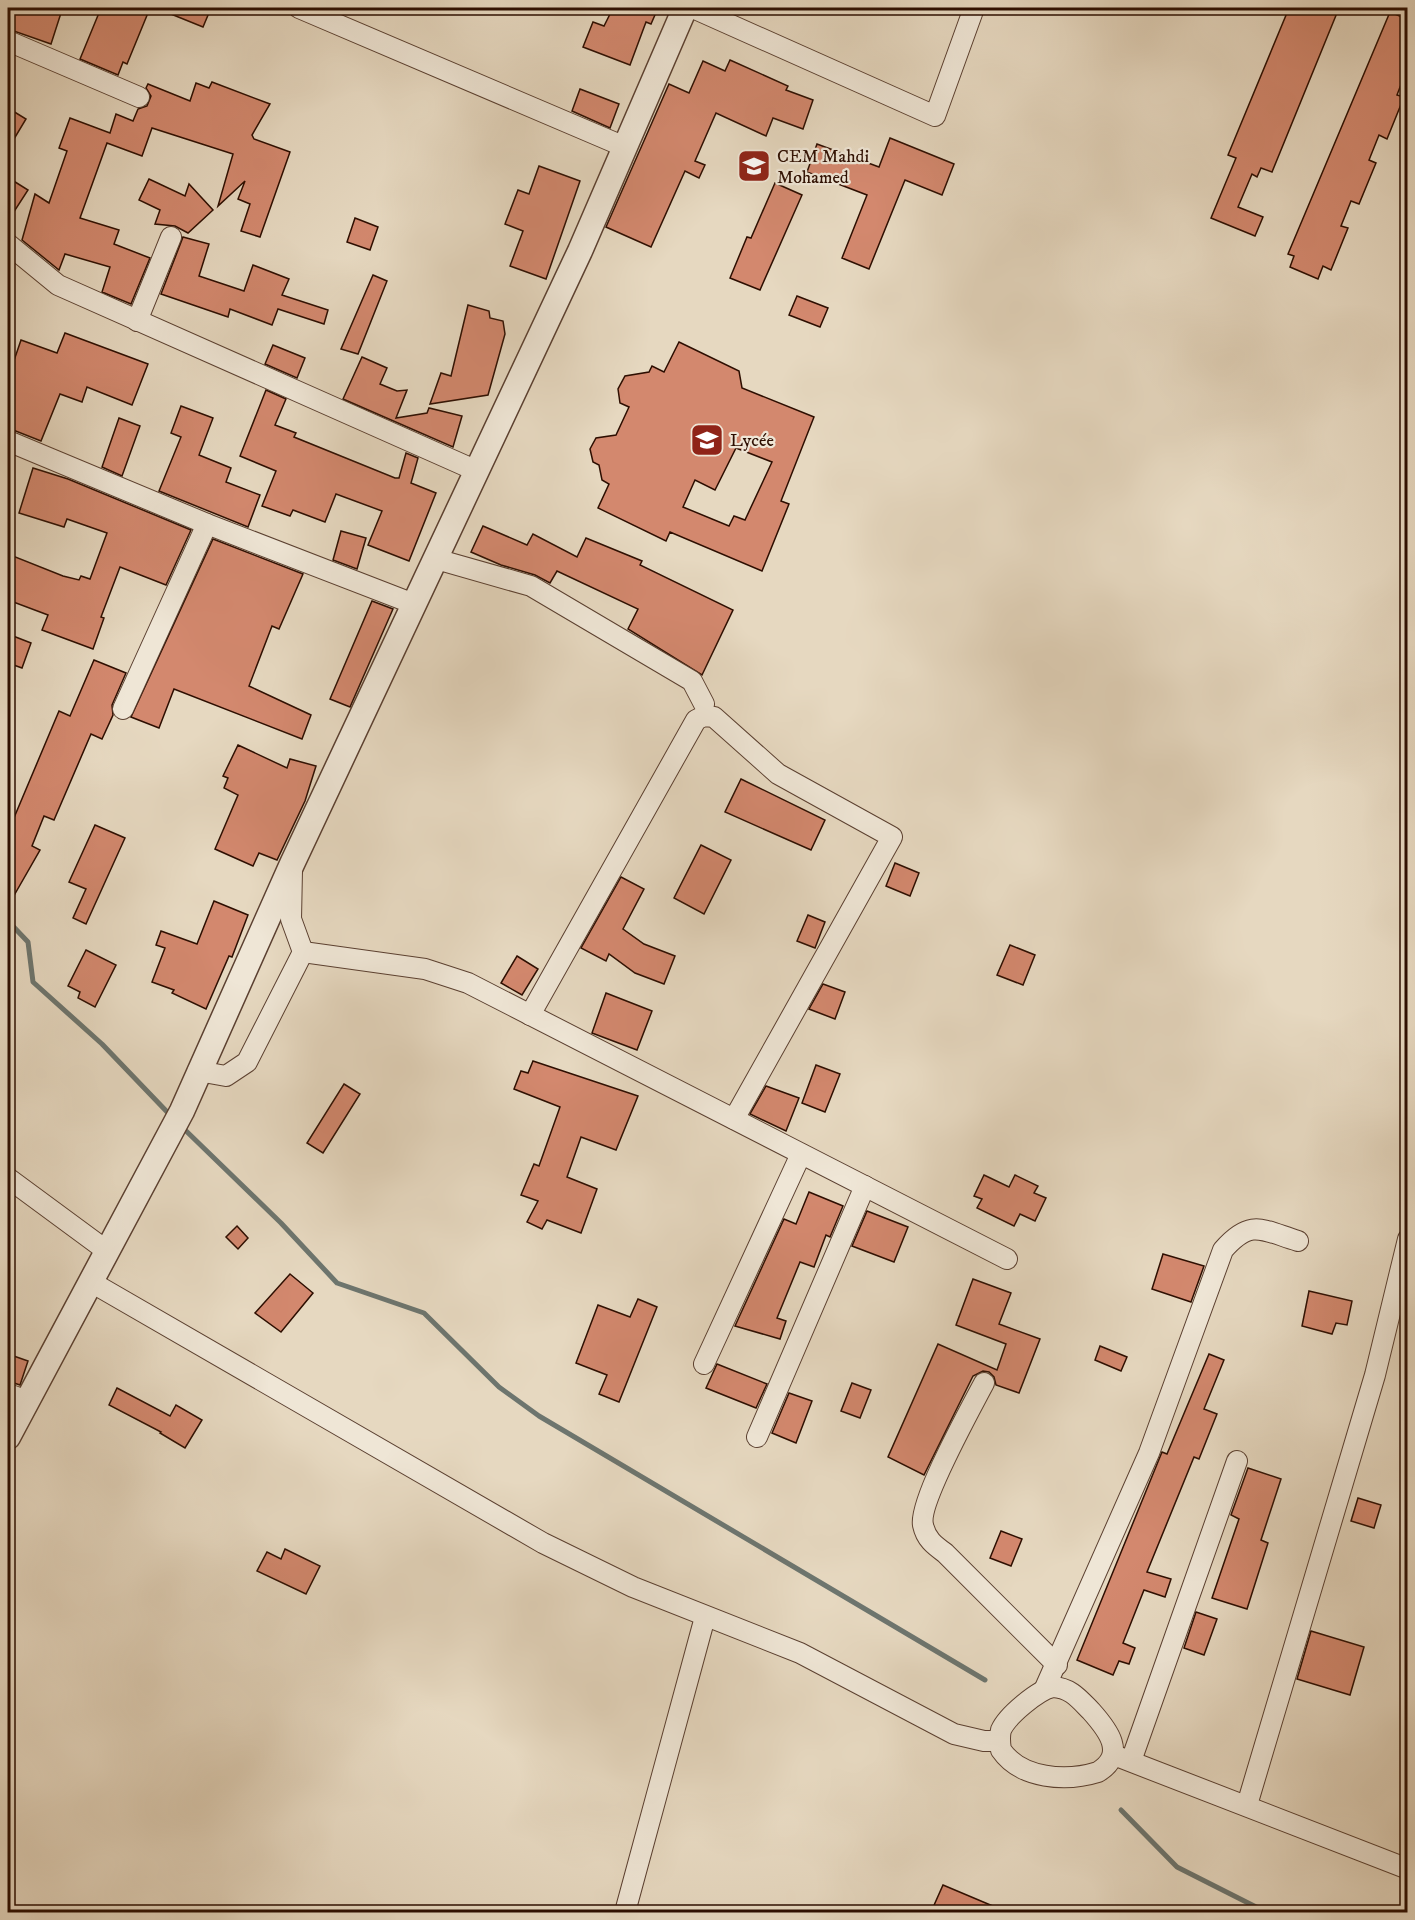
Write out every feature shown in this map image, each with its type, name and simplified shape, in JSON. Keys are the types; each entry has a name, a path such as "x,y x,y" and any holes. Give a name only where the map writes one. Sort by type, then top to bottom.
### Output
{"street":[{"path":"299,8 625,147"},
{"path":"8,1437 17,1398 91,1282 177,1120 292,864 580,251 685,8"},
{"path":"693,8 935,116 974,8"},
{"path":"8,41 139,98"},
{"path":"137,321 171,237"},
{"path":"8,244 58,285 477,471"},
{"path":"8,441 207,524 414,604"},
{"path":"123,709 207,524"},
{"path":"436,559 531,586 692,681 704,704"},
{"path":"530,1015 696,720 704,716 714,717 778,774 892,837 734,1119"},
{"path":"198,1071 226,1076 247,1062 303,952 291,919 292,864"},
{"path":"303,952 425,969 468,983 1006,1259"},
{"path":"704,1364 801,1154"},
{"path":"8,1178 107,1251"},
{"path":"757,1437 865,1186"},
{"path":"1237,1461 1122,1758 1098,1772 1047,1776 1016,1766 1001,1750 999,1741 1004,1724 1045,1688 1057,1665 1149,1452 1223,1250 1238,1233 1254,1228 1298,1241"},
{"path":"1248,1805 1375,1376 1407,1239"},
{"path":"91,1282 543,1543 633,1587 800,1653 954,1734 984,1741 999,1741"},
{"path":"984,1383 927,1500 922,1522 930,1542 945,1553 1057,1665"},
{"path":"625,1912 705,1617"},
{"path":"1045,1688 1061,1687 1075,1695 1106,1728 1122,1758 1248,1805 1407,1869"}],"building":[{"path":"8,8 45,8 61,13 51,44 8,29"},
{"path":"101,8 150,8 127,64 123,62 118,75 80,59"},
{"path":"156,8 211,8 203,27"},
{"path":"611,8 658,8 651,24 646,22 630,65 583,47 593,22 604,26"},
{"path":"1289,8 1339,8 1272,172 1261,168 1257,177 1252,174 1238,207 1263,217 1255,236 1211,218 1236,158 1228,155"},
{"path":"1390,12 1407,19 1407,69 1397,95 1404,97 1387,139 1379,135 1369,160 1376,163 1359,204 1351,201 1341,226 1348,228 1331,270 1323,266 1318,279 1290,267 1294,256 1288,254"},
{"path":"730,60 788,86 786,90 813,100 803,129 773,118 766,136 716,113 695,161 705,165 699,178 685,171 651,247 606,227 669,84 689,93 703,61 725,71"},
{"path":"212,82 270,104 252,135 254,139 290,152 260,237 241,231 250,204 238,199 245,181 218,206 233,154 152,128 142,156 107,143 80,218 119,230 114,244 150,258 131,304 102,292 110,267 65,254 59,270 22,240 35,194 49,203 67,151 59,148 70,118 110,133 116,114 133,121 138,109 147,106 151,96 146,88 148,84 190,101 196,83 209,88"},
{"path":"580,89 619,104 610,128 572,111"},
{"path":"8,108 26,119 8,149"},
{"path":"890,138 954,164 942,195 905,180 869,269 842,258 867,195 807,172 817,144 879,167"},
{"path":"539,166 580,181 546,279 510,266 523,231 505,224 518,190 529,194"},
{"path":"149,179 185,196 189,184 213,210 188,233 175,226 155,224 160,210 139,200"},
{"path":"12,180 28,190 8,221 8,187"},
{"path":"775,183 802,195 760,290 730,278 747,237 751,238"},
{"path":"355,218 378,227 370,250 347,242"},
{"path":"183,237 209,244 199,276 244,291 253,265 289,279 282,295 328,310 324,324 278,309 272,325 230,309 228,317 161,294"},
{"path":"373,275 387,281 358,354 341,349"},
{"path":"797,296 828,308 820,327 789,315"},
{"path":"468,305 489,311 490,318 503,321 505,334 488,395 430,404 441,373 451,376"},
{"path":"65,333 148,364 132,405 87,387 82,402 60,394 41,441 8,428 8,378 21,340 57,353"},
{"path":"679,342 739,371 742,388 814,417 781,501 789,504 762,571 670,532 666,541 598,508 609,484 602,480 599,465 593,462 590,449 596,438 616,435 629,407 620,403 618,389 625,376 649,372 652,366 664,372","holes":["736,448 772,462 745,520 734,516 729,526 683,507 695,480 715,490"]},
{"path":"273,345 305,358 297,378 265,364"},
{"path":"362,357 387,368 380,384 397,391 407,390 396,418 427,413 429,408 462,416 453,447 343,399"},
{"path":"266,390 286,399 275,425 296,433 294,437 395,478 399,478 406,453 418,458 411,483 436,493 409,561 368,545 382,511 336,494 325,522 293,510 290,516 262,506 276,471 240,456"},
{"path":"181,406 213,418 199,455 231,468 226,482 260,495 248,527 159,491 181,437 171,433"},
{"path":"119,418 140,426 122,476 102,467"},
{"path":"33,468 68,479 191,530 166,585 120,567 101,617 104,618 93,649 42,630 48,615 8,600 8,554 63,576 79,580 81,576 90,579 107,533 67,519 64,527 19,513"},
{"path":"483,526 527,545 533,534 577,557 586,538 642,561 640,565 733,610 702,675 628,629 638,609 557,571 550,583 535,575 501,565 471,552"},
{"path":"341,531 366,538 357,569 333,560"},
{"path":"213,539 303,574 279,629 272,626 249,686 311,715 302,739 174,689 159,728 131,717"},
{"path":"372,601 393,609 350,707 330,699"},
{"path":"8,634 31,643 22,668 8,663"},
{"path":"94,660 126,673 112,705 113,715 102,739 91,734 54,820 44,816 32,846 40,850 8,906 8,832 59,711 70,716"},
{"path":"238,745 287,768 290,759 316,766 305,801 277,860 259,853 253,866 215,849 238,795 224,788 228,778 223,776"},
{"path":"741,779 825,820 811,850 725,812"},
{"path":"95,825 125,838 86,924 73,918 86,889 69,882"},
{"path":"701,845 731,860 704,914 674,898"},
{"path":"895,863 919,873 910,896 886,886"},
{"path":"621,877 644,889 623,929 644,944 675,956 664,984 635,973 609,954 606,961 581,948"},
{"path":"214,901 248,915 232,957 229,956 206,1009 172,993 174,990 152,982 165,948 156,945 161,931 197,944"},
{"path":"808,915 825,922 815,948 797,941"},
{"path":"1010,945 1035,955 1023,985 997,975"},
{"path":"86,950 116,965 95,1007 78,998 80,992 68,986"},
{"path":"517,956 538,969 522,995 501,983"},
{"path":"823,984 845,992 835,1019 809,1009"},
{"path":"606,993 652,1011 637,1050 592,1033"},
{"path":"533,1061 638,1096 616,1150 581,1137 567,1177 597,1189 581,1233 547,1220 542,1229 527,1222 538,1201 521,1195 534,1164 539,1166 560,1107 514,1089 521,1071 528,1073"},
{"path":"816,1065 840,1074 825,1112 802,1103"},
{"path":"344,1084 360,1094 323,1153 307,1143"},
{"path":"766,1086 799,1098 786,1131 750,1114"},
{"path":"984,1175 1009,1187 1015,1175 1038,1186 1034,1193 1046,1198 1035,1221 1020,1214 1014,1226 977,1208 982,1199 974,1196"},
{"path":"809,1192 843,1206 830,1237 826,1235 814,1267 800,1262 777,1318 786,1321 780,1339 735,1326 784,1219 796,1224"},
{"path":"867,1211 908,1227 894,1262 852,1246"},
{"path":"237,1226 248,1238 238,1249 226,1237"},
{"path":"1163,1254 1204,1266 1191,1302 1152,1289"},
{"path":"290,1274 313,1293 281,1332 255,1313"},
{"path":"973,1279 1011,1293 999,1324 1040,1339 1019,1393 996,1385 994,1377 989,1372 983,1371 973,1376 924,1475 888,1457 938,1344 997,1370 1006,1344 956,1325"},
{"path":"1309,1291 1352,1301 1347,1325 1336,1323 1332,1334 1302,1326"},
{"path":"638,1299 657,1307 619,1402 599,1394 607,1375 576,1363 598,1305 630,1317"},
{"path":"1100,1346 1127,1357 1121,1371 1095,1360"},
{"path":"8,1354 28,1361 20,1385 8,1381"},
{"path":"1209,1354 1224,1360 1204,1409 1217,1414 1199,1459 1194,1457 1147,1572 1171,1579 1165,1597 1144,1590 1123,1643 1135,1648 1129,1664 1119,1661 1113,1675 1077,1660 1162,1452 1167,1454"},
{"path":"717,1364 767,1384 756,1408 706,1388"},
{"path":"852,1383 871,1390 860,1418 841,1411"},
{"path":"117,1388 170,1416 176,1405 202,1420 185,1448 161,1432 109,1405"},
{"path":"789,1393 812,1401 796,1443 772,1433"},
{"path":"1248,1468 1281,1479 1261,1540 1268,1543 1247,1609 1212,1598 1239,1519 1231,1515"},
{"path":"1358,1498 1381,1505 1374,1528 1351,1521"},
{"path":"1001,1531 1022,1539 1011,1566 990,1558"},
{"path":"285,1549 320,1566 306,1594 257,1571 267,1552 281,1559"},
{"path":"1196,1612 1217,1619 1204,1655 1184,1648"},
{"path":"1311,1631 1364,1647 1350,1695 1297,1679"},
{"path":"943,1885 1007,1912 931,1912"}],"waterway":[{"path":"8,921 28,942 33,982 102,1044 171,1116"},
{"path":"182,1127 281,1223 337,1283 424,1313 499,1387 539,1416 985,1680"},
{"path":"1121,1810 1177,1867 1266,1912"}],"place":[{"name":"CEM Mahdi Mohamed","path":"754,166"},
{"name":"Lycée","path":"707,440"}]}
